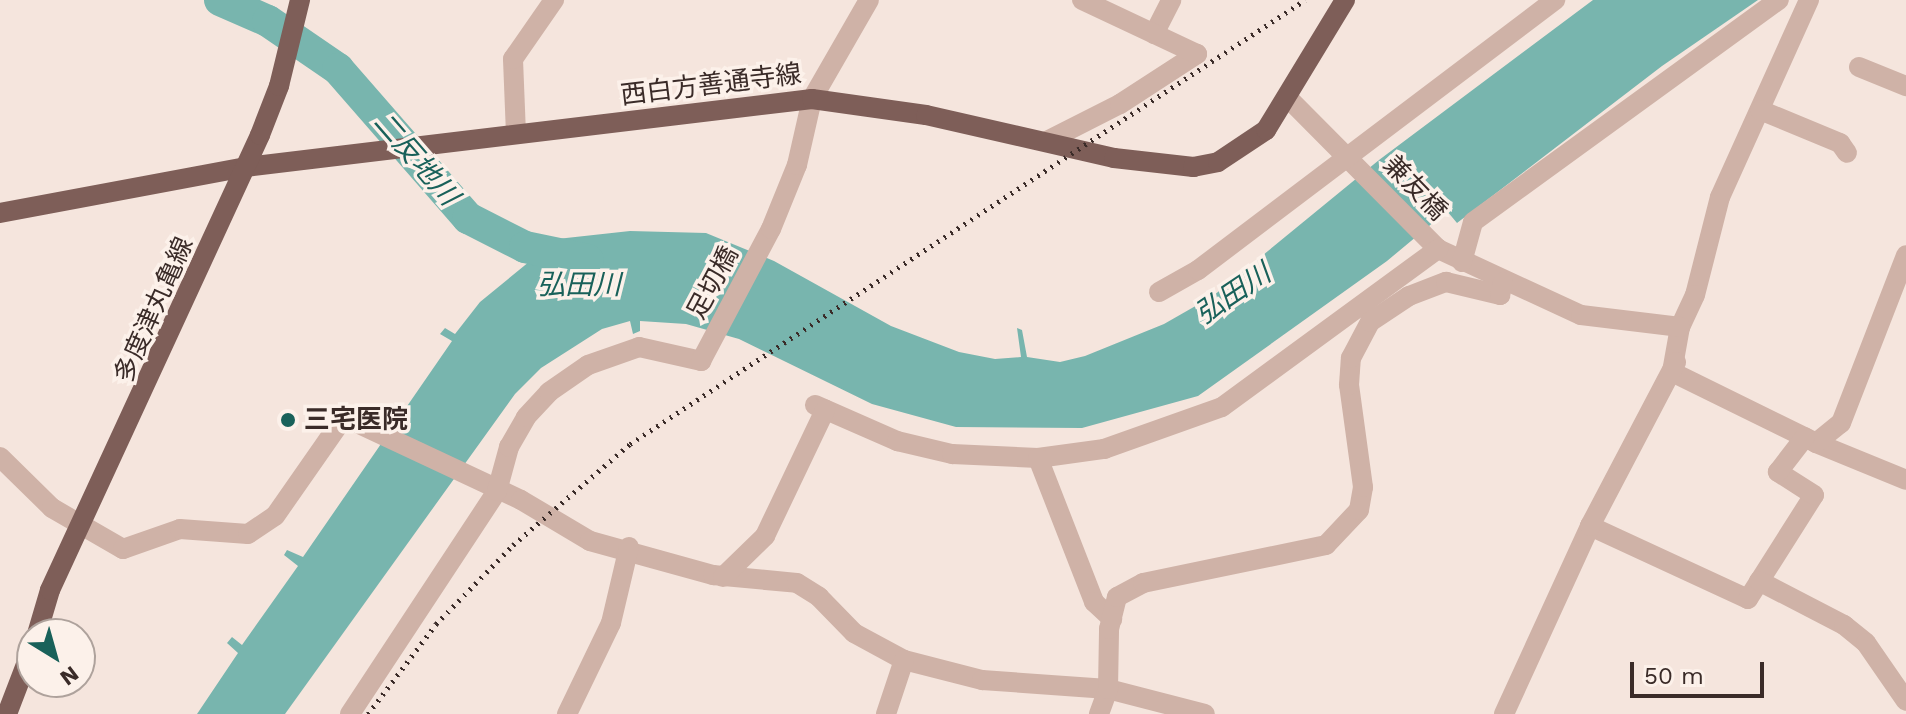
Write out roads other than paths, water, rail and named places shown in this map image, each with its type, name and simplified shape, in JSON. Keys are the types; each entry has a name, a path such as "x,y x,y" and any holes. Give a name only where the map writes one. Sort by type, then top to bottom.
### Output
{"main road":[{"name":"西白方善通寺線","path":"0,213 246,167 812,99 926,115 1160,164 1218,162 1266,130 1345,0"},
{"name":"多度津丸亀線","path":"42,618 50,590 84,525 246,167 279,86 299,4"},
{"path":"7,714 16,691"}],"street":[{"path":"516,134 513,59 554,0"},
{"name":"足切橋","path":"497,491 509,447 526,417 588,365 639,347 701,361 771,229 797,165 812,99 869,0"},
{"path":"1047,141 1120,104 1197,54 1082,0"},
{"path":"1154,34 1171,0"},
{"path":"1159,292 1198,270 1351,159 1555,0"},
{"path":"1462,262 1473,222 1779,0"},
{"path":"1809,0 1720,197 1695,295 1680,327 1672,372 1810,440 1906,480"},
{"path":"1859,67 1906,86"},
{"name":"兼友橋","path":"1288,98 1438,249 1503,282 1581,315 1680,327"},
{"path":"1760,110 1840,143 1847,153"},
{"path":"723,577 765,536 820,408 897,441 952,454 1038,458 1104,449 1222,407 1438,249"},
{"path":"1590,526 1748,599 1814,495 1778,472 1810,440 1841,423 1906,255"},
{"path":"1099,714 1108,689 1112,619 1117,597 1143,583 1326,545 1359,510 1363,487 1349,385 1351,358 1370,322 1409,296 1446,282 1500,295 1503,282"},
{"path":"1504,714 1590,526 1676,362"},
{"path":"0,457 52,508 123,549 180,529 248,534 275,516 344,417 474,477 590,541 629,547 723,577 769,577 797,583 819,597 854,633 904,660 982,680 1108,689 1205,714"},
{"path":"1038,458 1088,588 1112,619"},
{"path":"350,714 497,491"},
{"path":"567,714 611,623 629,547"},
{"path":"1759,581 1844,625 1866,643 1906,701"},
{"path":"886,714 904,660"}],"water":[{"name":"弘田川","path":"1593,0 1758,0 1662,66 1457,223 1447,211 1387,261 1198,396 1082,428 956,427 872,404 739,339 686,324 640,321 640,331 633,334 630,321 602,329 541,368 515,394 285,714 197,714 238,653 227,643 232,637 242,645 298,566 284,555 287,550 303,557 452,341 440,334 445,328 455,334 480,302 557,239 630,231 706,233 774,261 891,326 959,352 995,359 1021,357 1017,328 1022,330 1027,357 1060,362 1085,356 1164,324 1213,296 1379,160"}],"waterway":[{"name":"二反地川","path":"220,0 268,21 338,69 468,218 525,247 588,260"}],"railway":[{"path":"368,714 436,624 513,545 630,444 1305,0"}],"place":[{"name":"三宅医院","path":"288,420"}]}
